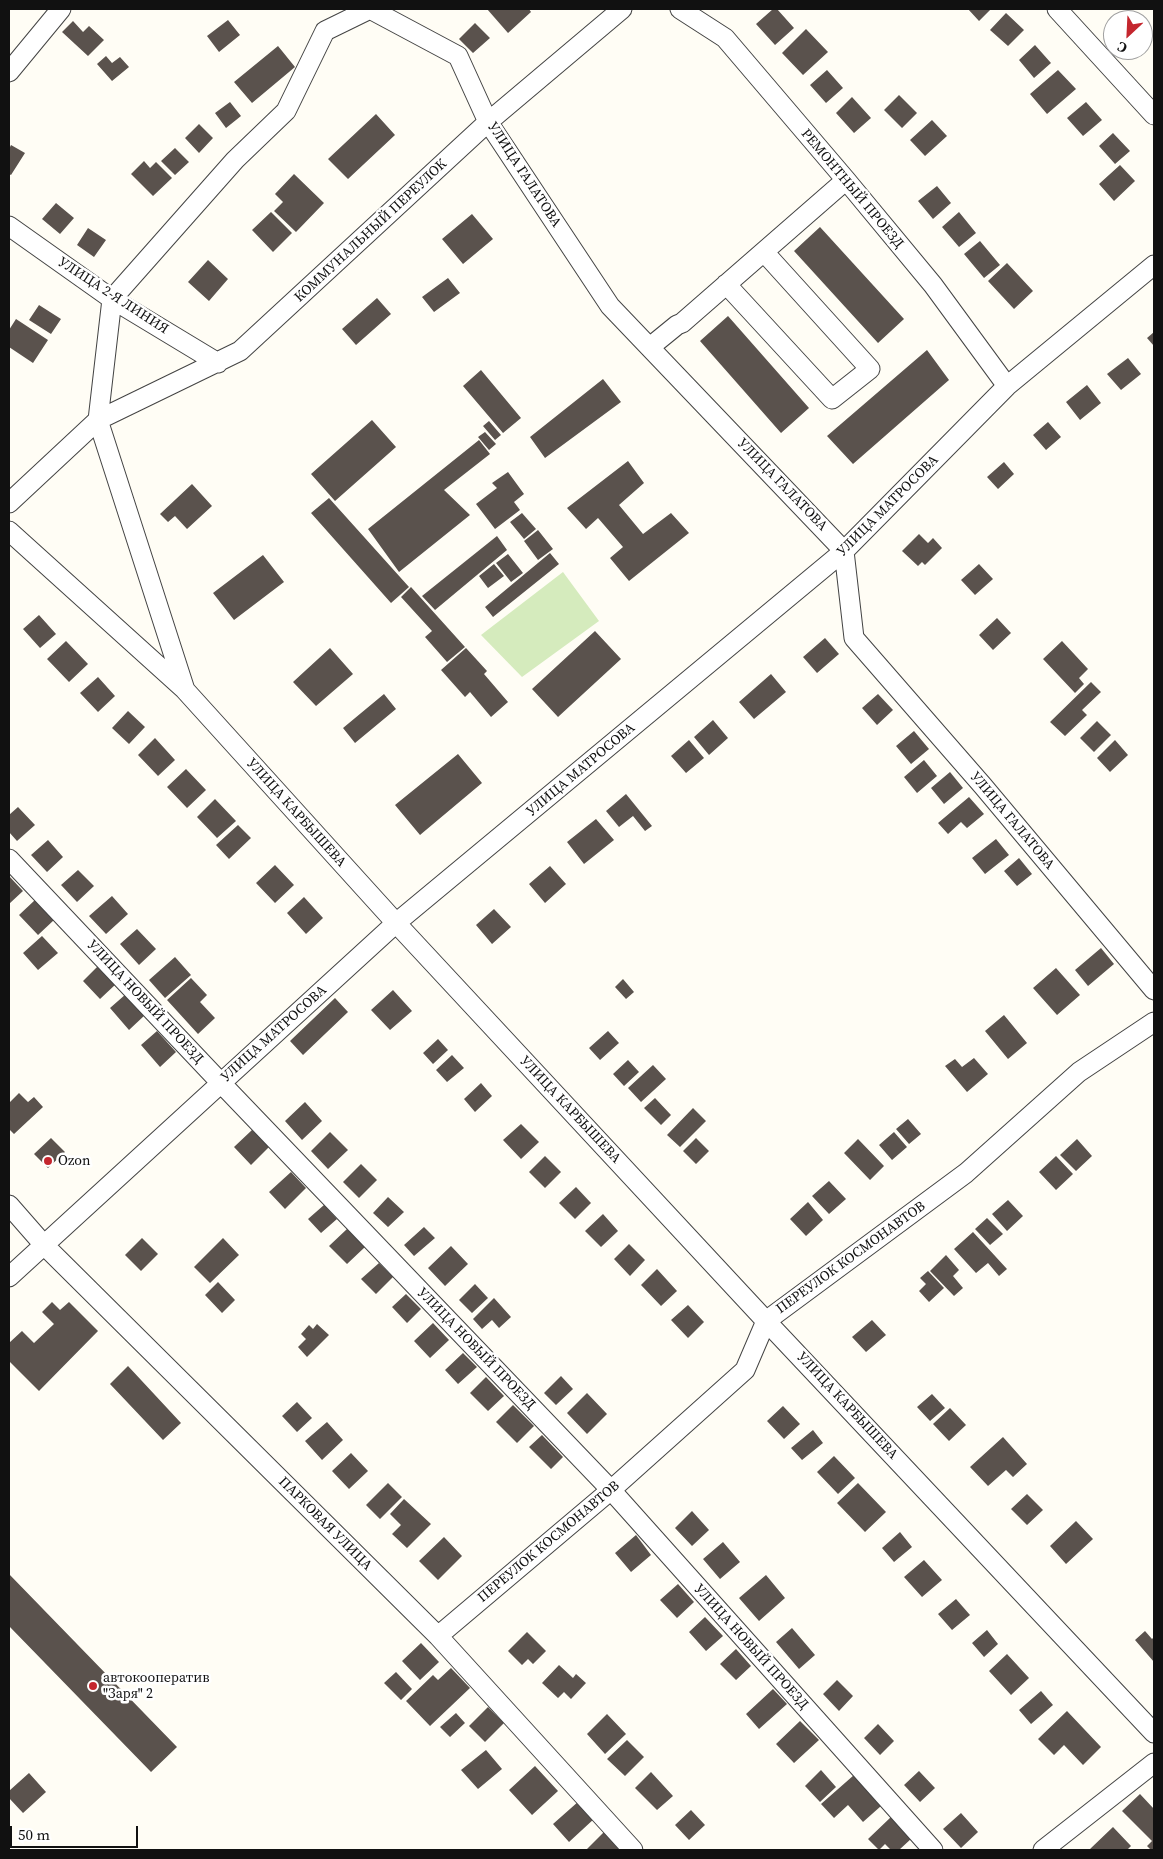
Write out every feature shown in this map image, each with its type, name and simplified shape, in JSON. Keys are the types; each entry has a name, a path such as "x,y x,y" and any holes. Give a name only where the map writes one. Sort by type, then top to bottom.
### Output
{"street":[{"path":"9,72 61,9"},
{"path":"98,420 112,299 235,160 286,111 326,31 370,9"},
{"name":"УЛИЦА ГАЛАТОВА","path":"370,9 458,56 488,122 610,306 844,551 854,638 983,786 1154,990"},
{"name":"КОММУНАЛЬНЫЙ ПЕРЕУЛОК","path":"9,503 98,420 240,351 488,122 622,9"},
{"name":"РЕМОНТНЫЙ ПРОЕЗД","path":"680,9 725,38 933,285 1007,386"},
{"path":"1058,9 1154,115"},
{"path":"650,347 682,323 846,180"},
{"name":"УЛИЦА 2-Я ЛИНИЯ","path":"9,226 112,299 218,362"},
{"path":"726,284 832,399 870,369 764,252"},
{"name":"УЛИЦА МАТРОСОВА","path":"9,1277 396,923 844,551 1007,386 1154,265"},
{"name":"УЛИЦА КАРБЫШЕВА","path":"98,420 184,690 396,923 766,1321 1154,1733"},
{"path":"9,531 184,690"},
{"name":"УЛИЦА НОВЫЙ ПРОЕЗД","path":"9,859 611,1490 933,1850"},
{"name":"ПЕРЕУЛОК КОСМОНАВТОВ","path":"438,1636 611,1490 745,1370 766,1321 966,1173 1079,1072 1154,1022"},
{"name":"ПАРКОВАЯ УЛИЦА","path":"9,1205 44,1245 438,1636 633,1850"},
{"path":"1043,1850 1154,1763"}],"green space":[{"path":"563,572 599,621 522,677 481,635"}],"building":[{"path":"487,9 529,9 531,12 508,33"},
{"path":"773,9 777,9 794,28 775,45 756,24"},
{"path":"968,9 991,9 979,21"},
{"path":"1006,13 1024,30 1008,46 990,30"},
{"path":"228,20 240,35 219,52 207,36"},
{"path":"73,21 83,32 89,26 104,40 88,56 62,32"},
{"path":"475,23 490,38 473,53 459,39"},
{"path":"806,29 828,52 803,75 782,53"},
{"path":"1035,45 1051,63 1034,78 1019,60"},
{"path":"278,46 295,67 252,103 234,82"},
{"path":"106,56 112,63 120,57 129,67 112,81 97,64"},
{"path":"827,70 843,88 826,103 810,85"},
{"path":"1058,70 1076,89 1047,114 1030,94"},
{"path":"899,95 917,113 902,128 884,110"},
{"path":"852,97 871,118 854,133 836,113"},
{"path":"230,102 241,116 226,128 215,113"},
{"path":"1086,102 1102,120 1083,136 1067,118"},
{"path":"376,114 395,135 348,179 328,159"},
{"path":"932,120 947,136 925,156 910,140"},
{"path":"199,124 213,138 199,153 185,138"},
{"path":"1113,133 1130,151 1115,164 1099,146"},
{"path":"11,145 25,153 11,175 9,174 9,149"},
{"path":"175,148 189,162 175,175 161,161"},
{"path":"144,161 150,168 156,162 172,178 153,196 131,174"},
{"path":"1120,165 1135,181 1114,201 1099,184"},
{"path":"294,174 324,203 296,232 274,211 283,202 275,194"},
{"path":"937,186 951,203 933,219 918,201"},
{"path":"56,203 74,218 60,234 42,219"},
{"path":"271,212 292,233 273,252 252,230"},
{"path":"959,212 976,233 959,247 942,227"},
{"path":"472,214 493,239 463,264 442,239"},
{"path":"820,227 904,319 878,343 794,251"},
{"path":"88,228 106,240 94,257 77,245"},
{"path":"980,241 1000,265 984,278 964,254"},
{"path":"208,260 228,279 209,301 188,282"},
{"path":"1007,263 1033,291 1014,309 988,281"},
{"path":"448,278 460,293 434,312 422,297"},
{"path":"377,298 391,314 356,345 342,329"},
{"path":"39,305 61,319 51,334 29,320"},
{"path":"728,316 809,408 781,433 700,341"},
{"path":"16,319 48,340 33,363 9,347 9,330"},
{"path":"1154,332 1154,346 1147,338"},
{"path":"927,350 949,380 853,464 827,436"},
{"path":"1128,358 1141,374 1121,390 1107,374"},
{"path":"481,370 521,418 503,433 463,386"},
{"path":"603,379 621,402 545,458 530,437"},
{"path":"1087,385 1101,403 1080,420 1066,402"},
{"path":"372,420 396,447 335,501 311,474"},
{"path":"489,421 501,435 495,440 483,426"},
{"path":"1048,422 1061,437 1046,450 1033,435"},
{"path":"485,432 496,444 489,450 478,437"},
{"path":"479,440 490,454 444,490 470,515 399,572 368,529"},
{"path":"628,461 644,483 619,505 643,534 671,513 689,533 629,581 610,558 623,547 598,518 586,529 567,508"},
{"path":"1004,462 1014,474 998,489 987,477"},
{"path":"508,472 524,494 514,502 520,510 495,529 476,504 497,488 492,483"},
{"path":"192,484 212,506 187,529 175,516 168,522 160,514"},
{"path":"329,498 409,587 391,603 311,513"},
{"path":"522,513 536,529 524,539 510,522"},
{"path":"538,530 553,549 538,560 524,541"},
{"path":"919,534 928,543 933,538 942,548 925,565 922,562 918,566 902,551"},
{"path":"497,536 507,550 435,610 422,596"},
{"path":"550,553 559,564 493,617 485,607"},
{"path":"508,554 523,573 511,582 496,563"},
{"path":"263,555 284,582 234,620 213,593"},
{"path":"494,564 504,576 488,588 479,576"},
{"path":"979,564 993,579 975,595 961,580"},
{"path":"411,587 465,647 447,662 425,637 432,631 401,597"},
{"path":"39,615 56,634 40,648 23,629"},
{"path":"997,618 1011,633 993,650 979,635"},
{"path":"595,631 621,659 558,717 532,689"},
{"path":"825,638 839,654 817,673 803,657"},
{"path":"66,641 88,664 69,682 47,659"},
{"path":"1062,641 1088,669 1079,678 1084,684 1075,693 1043,659"},
{"path":"330,648 353,674 316,706 293,682"},
{"path":"466,648 487,671 484,674 508,702 491,717 470,692 465,697 441,670"},
{"path":"771,674 786,692 754,719 739,702"},
{"path":"98,677 115,696 98,712 80,693"},
{"path":"1091,682 1101,692 1082,710 1087,715 1065,736 1050,722"},
{"path":"384,694 396,709 355,743 343,728"},
{"path":"878,694 893,710 877,725 862,708"},
{"path":"128,711 145,727 129,744 112,728"},
{"path":"713,720 728,738 709,755 694,737"},
{"path":"1097,721 1111,735 1094,752 1080,738"},
{"path":"914,731 929,749 911,764 896,746"},
{"path":"155,738 175,760 158,776 138,755"},
{"path":"689,740 704,758 686,773 671,756"},
{"path":"1115,740 1128,755 1110,772 1097,758"},
{"path":"458,754 482,783 420,835 395,805"},
{"path":"924,760 937,776 917,793 904,777"},
{"path":"186,769 206,790 187,808 167,787"},
{"path":"950,772 963,788 944,804 931,788"},
{"path":"626,794 652,826 645,831 633,816 619,827 606,811"},
{"path":"969,797 984,814 967,828 961,822 948,834 938,823"},
{"path":"215,799 236,821 217,838 197,817"},
{"path":"18,807 35,825 17,841 9,832 9,815"},
{"path":"596,819 614,840 584,864 567,842"},
{"path":"238,825 251,838 229,859 216,845"},
{"path":"996,839 1009,855 985,874 972,858"},
{"path":"48,840 63,857 47,872 31,855"},
{"path":"1019,858 1032,874 1017,886 1004,871"},
{"path":"275,865 294,885 275,903 256,883"},
{"path":"550,866 566,884 545,903 529,884"},
{"path":"78,870 94,886 77,902 61,885"},
{"path":"9,876 23,891 9,904"},
{"path":"112,896 128,914 106,934 89,916"},
{"path":"304,897 323,918 306,934 287,913"},
{"path":"35,900 54,920 38,935 19,915"},
{"path":"494,909 511,927 492,944 476,925"},
{"path":"137,929 156,949 139,965 120,944"},
{"path":"42,936 58,953 38,970 23,953"},
{"path":"1101,948 1114,964 1088,986 1075,970"},
{"path":"175,957 191,975 165,998 149,980"},
{"path":"98,966 116,984 100,999 83,981"},
{"path":"1056,968 1080,995 1057,1015 1033,988"},
{"path":"191,978 207,995 200,1002 215,1018 198,1034 167,1000"},
{"path":"623,979 634,992 626,999 615,987"},
{"path":"393,990 412,1011 390,1030 371,1010"},
{"path":"126,994 145,1015 129,1030 110,1008"},
{"path":"335,998 348,1012 303,1055 290,1041"},
{"path":"1004,1015 1027,1043 1008,1059 985,1031"},
{"path":"157,1031 176,1052 160,1067 141,1045"},
{"path":"608,1031 619,1043 600,1060 589,1048"},
{"path":"438,1039 448,1050 433,1064 423,1053"},
{"path":"452,1055 464,1068 447,1082 436,1070"},
{"path":"974,1058 988,1074 967,1092 945,1066 955,1059 962,1067"},
{"path":"628,1060 639,1072 624,1086 613,1074"},
{"path":"653,1065 666,1079 641,1102 628,1088"},
{"path":"481,1083 492,1096 475,1112 464,1099"},
{"path":"19,1093 28,1102 34,1097 43,1107 14,1134 9,1129 9,1103"},
{"path":"655,1098 671,1115 661,1125 644,1108"},
{"path":"305,1102 322,1121 302,1140 285,1121"},
{"path":"693,1108 706,1121 680,1147 667,1135"},
{"path":"908,1119 921,1134 909,1144 896,1129"},
{"path":"521,1124 539,1142 521,1159 503,1140"},
{"path":"252,1130 269,1147 251,1165 234,1147"},
{"path":"330,1132 348,1150 328,1169 311,1151"},
{"path":"894,1132 907,1147 892,1160 879,1145"},
{"path":"51,1138 65,1152 48,1168 34,1154"},
{"path":"696,1138 709,1151 696,1164 683,1151"},
{"path":"858,1139 884,1166 870,1180 844,1153"},
{"path":"1077,1139 1092,1156 1076,1171 1060,1155"},
{"path":"545,1156 561,1172 545,1188 529,1172"},
{"path":"1056,1156 1073,1174 1056,1190 1039,1172"},
{"path":"361,1164 377,1180 359,1198 343,1182"},
{"path":"291,1172 306,1188 285,1209 269,1192"},
{"path":"829,1181 846,1199 829,1214 812,1196"},
{"path":"576,1187 591,1203 575,1219 559,1203"},
{"path":"388,1197 404,1212 388,1227 373,1213"},
{"path":"1008,1200 1023,1216 1007,1231 992,1214"},
{"path":"808,1202 823,1220 806,1236 790,1219"},
{"path":"324,1205 337,1219 321,1233 308,1219"},
{"path":"603,1214 618,1231 601,1247 585,1231"},
{"path":"987,1218 1003,1234 990,1245 975,1229"},
{"path":"424,1227 435,1238 414,1256 404,1245"},
{"path":"347,1229 365,1247 347,1264 329,1246"},
{"path":"973,1232 1007,1269 999,1276 988,1263 976,1273 954,1249"},
{"path":"142,1238 158,1254 141,1271 125,1255"},
{"path":"223,1238 239,1255 210,1283 194,1267"},
{"path":"629,1244 645,1260 630,1276 614,1259"},
{"path":"451,1246 468,1264 445,1286 428,1268"},
{"path":"946,1255 959,1270 953,1276 963,1288 954,1296 930,1271"},
{"path":"379,1263 393,1277 376,1294 361,1279"},
{"path":"657,1269 677,1291 661,1306 641,1285"},
{"path":"928,1271 944,1288 929,1302 919,1291 926,1284 920,1278"},
{"path":"218,1282 235,1300 222,1313 205,1295"},
{"path":"475,1284 488,1298 472,1313 459,1300"},
{"path":"406,1294 421,1309 407,1323 392,1307"},
{"path":"494,1298 511,1317 499,1328 492,1320 482,1329 473,1319"},
{"path":"52,1302 60,1310 69,1302 98,1331 39,1391 9,1361 9,1343 22,1331 34,1343 54,1324 42,1312"},
{"path":"688,1305 704,1322 688,1338 671,1320"},
{"path":"872,1320 886,1335 866,1352 852,1337"},
{"path":"433,1323 449,1340 430,1358 414,1341"},
{"path":"317,1324 329,1335 307,1357 298,1347 306,1339 301,1334 309,1325 313,1329"},
{"path":"463,1353 477,1367 458,1384 445,1370"},
{"path":"128,1366 181,1423 163,1440 110,1384"},
{"path":"561,1376 573,1389 556,1405 544,1393"},
{"path":"486,1377 504,1396 488,1411 470,1393"},
{"path":"587,1393 607,1414 587,1434 567,1413"},
{"path":"932,1394 945,1408 930,1421 917,1407"},
{"path":"297,1402 312,1418 297,1432 282,1416"},
{"path":"513,1405 534,1426 517,1443 496,1422"},
{"path":"783,1406 800,1424 784,1439 767,1421"},
{"path":"950,1408 966,1425 949,1441 933,1424"},
{"path":"327,1422 343,1440 322,1460 305,1441"},
{"path":"813,1430 823,1443 802,1460 791,1448"},
{"path":"542,1435 563,1457 551,1469 529,1447"},
{"path":"1003,1437 1027,1464 1013,1477 1006,1470 988,1486 970,1467"},
{"path":"351,1453 368,1471 349,1489 332,1471"},
{"path":"834,1456 855,1478 838,1494 817,1472"},
{"path":"388,1483 402,1497 380,1519 366,1505"},
{"path":"858,1483 886,1512 865,1532 837,1503"},
{"path":"1027,1494 1043,1510 1027,1525 1011,1509"},
{"path":"404,1499 431,1524 407,1548 392,1534 401,1525 390,1514"},
{"path":"692,1511 709,1530 692,1546 675,1528"},
{"path":"1076,1521 1093,1539 1066,1564 1050,1546"},
{"path":"900,1532 912,1547 894,1562 882,1548"},
{"path":"636,1535 651,1555 631,1572 615,1553"},
{"path":"444,1537 462,1556 438,1580 419,1561"},
{"path":"723,1542 740,1562 720,1579 703,1559"},
{"path":"924,1560 942,1580 922,1597 904,1577"},
{"name":"автокооператив \"Заря\" 2","path":"9,1574 177,1747 151,1772 9,1626"},
{"path":"766,1575 785,1598 759,1621 739,1598"},
{"path":"678,1584 694,1602 677,1618 660,1600"},
{"path":"956,1599 970,1615 952,1630 938,1614"},
{"path":"705,1617 723,1636 706,1651 689,1632"},
{"path":"792,1628 815,1655 799,1669 776,1642"},
{"path":"987,1630 998,1644 984,1657 972,1643"},
{"path":"1145,1631 1152,1639 1154,1637 1154,1662 1135,1640"},
{"path":"527,1632 546,1651 533,1664 528,1659 522,1665 508,1651"},
{"path":"421,1643 439,1662 420,1680 402,1661"},
{"path":"736,1649 751,1666 736,1680 720,1664"},
{"path":"1007,1654 1029,1678 1011,1695 989,1671"},
{"path":"559,1665 573,1678 576,1674 586,1683 571,1699 564,1692 558,1698 542,1683"},
{"path":"451,1668 470,1688 430,1726 406,1701 433,1675 438,1680"},
{"path":"396,1672 412,1689 401,1700 384,1683"},
{"path":"837,1680 853,1696 839,1711 823,1694"},
{"path":"773,1689 787,1704 759,1729 746,1714"},
{"path":"1041,1691 1053,1705 1031,1724 1019,1710"},
{"path":"488,1707 504,1723 485,1742 469,1726"},
{"path":"1067,1711 1101,1747 1083,1765 1064,1745 1054,1755 1038,1739"},
{"path":"456,1713 465,1723 450,1737 440,1727"},
{"path":"607,1714 626,1734 605,1754 587,1734"},
{"path":"800,1721 819,1740 794,1763 776,1744"},
{"path":"878,1724 894,1741 880,1755 864,1738"},
{"path":"627,1740 644,1757 625,1776 607,1759"},
{"path":"486,1750 502,1769 478,1789 461,1770"},
{"path":"535,1766 558,1791 532,1815 509,1790"},
{"path":"821,1770 836,1787 820,1802 805,1786"},
{"path":"919,1771 935,1788 920,1802 904,1785"},
{"path":"651,1772 673,1796 657,1810 635,1788"},
{"path":"29,1773 46,1792 23,1813 9,1798 9,1791"},
{"path":"854,1775 881,1806 863,1822 848,1805 834,1818 821,1804"},
{"path":"1140,1794 1154,1809 1154,1850 1147,1846 1152,1841 1122,1811"},
{"path":"579,1801 595,1818 569,1842 553,1824"},
{"path":"691,1810 705,1825 689,1840 675,1825"},
{"path":"961,1813 978,1832 961,1848 943,1829"},
{"path":"891,1817 912,1838 899,1850 891,1850 885,1844 879,1850 868,1839"},
{"path":"1113,1827 1131,1846 1127,1850 1090,1849"},
{"path":"604,1832 623,1850 586,1850"}],"place":[{"name":"Ozon","path":"48,1161"},
{"name":"автокооператив \"Заря\" 2","path":"93,1686"}]}
